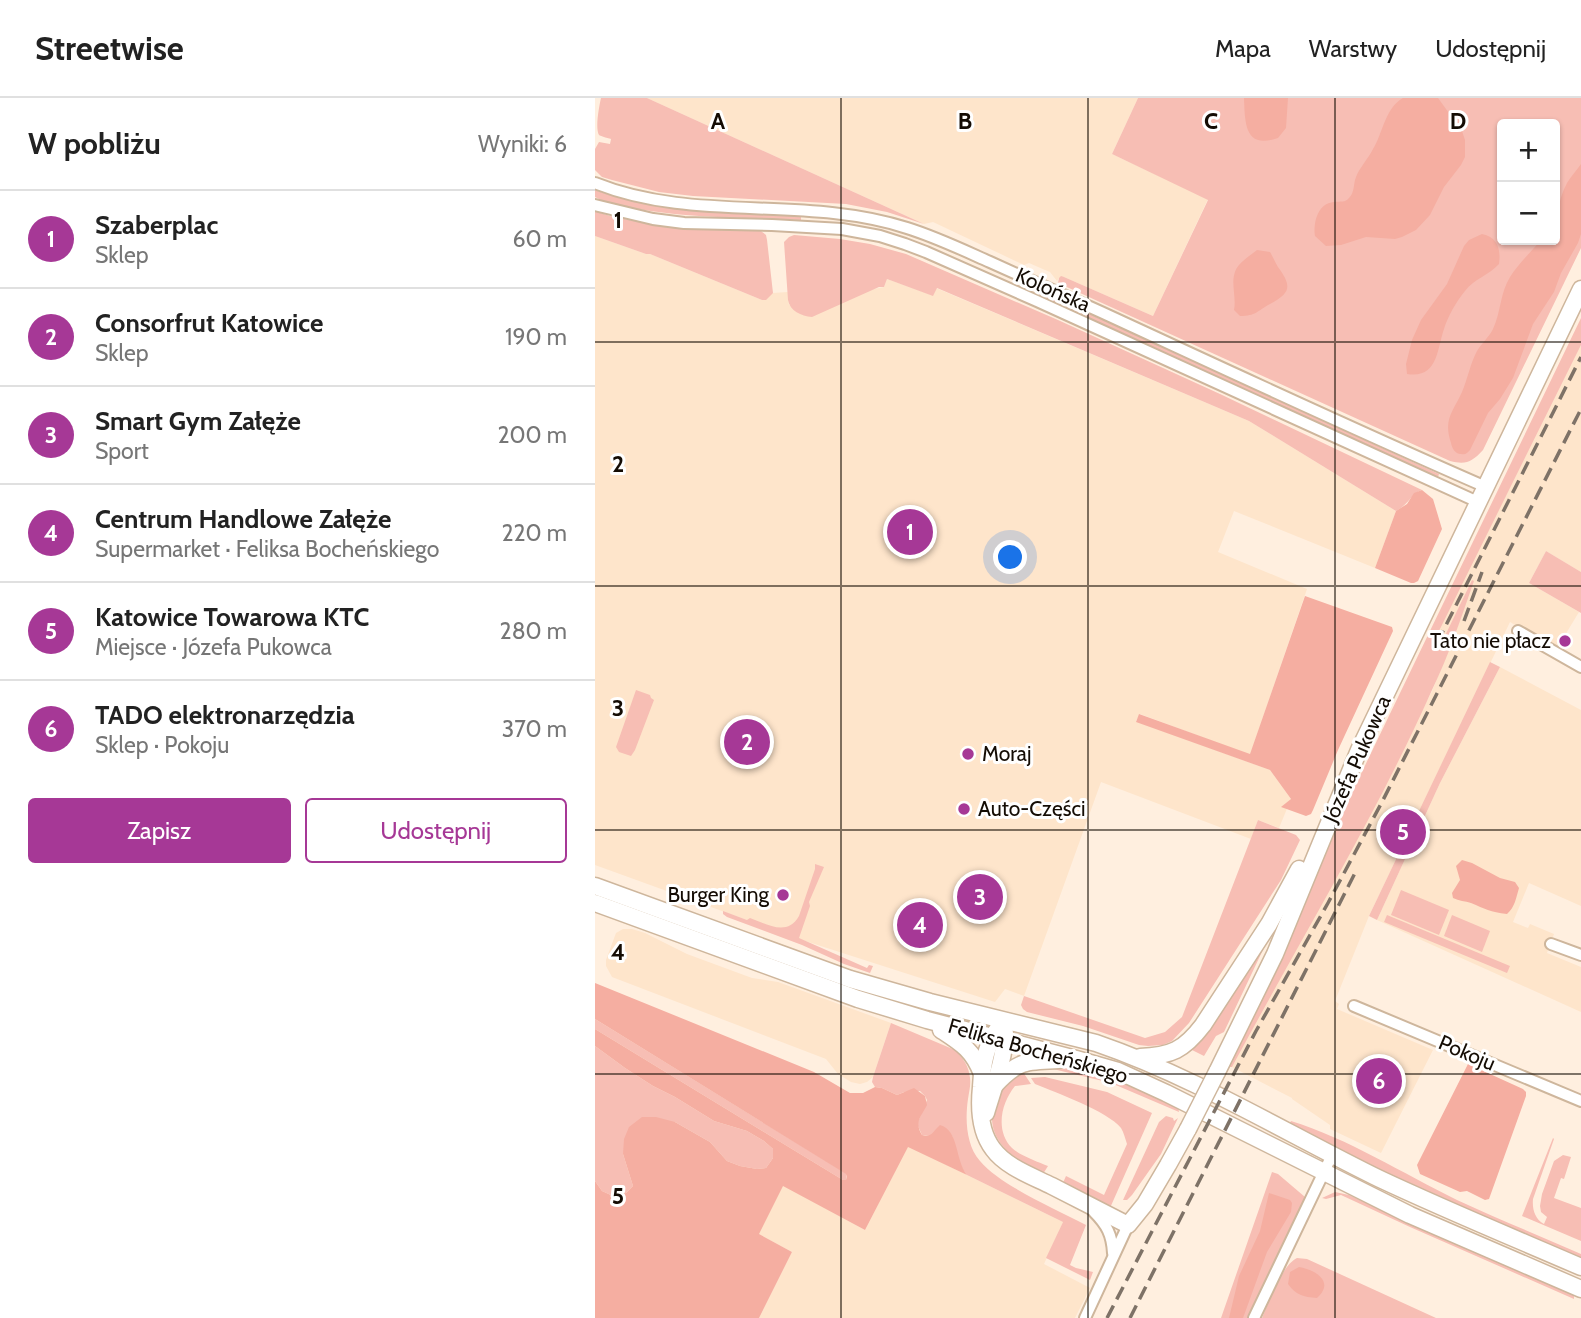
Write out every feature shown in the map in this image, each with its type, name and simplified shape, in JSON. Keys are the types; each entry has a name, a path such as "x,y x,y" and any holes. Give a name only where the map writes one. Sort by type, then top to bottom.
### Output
{"main road":[{"name":"Józefa Pukowca","path":"1128,1226 1145,1204 1188,1129 1275,954 1359,750 1581,289"},
{"path":"1134,1057 1166,1055 1192,1039 1265,930 1305,858 1320,843"},
{"name":"Feliksa Bocheńskiego","path":"595,886 850,979 922,1000 1096,1043 1134,1057 1423,1199 1581,1267"},
{"name":"Feliksa Bocheńskiego","path":"595,903 858,999 998,1040 1118,1071 1410,1215 1581,1289"},
{"path":"927,1020 964,1045 982,1074"},
{"path":"1005,1020 982,1074 980,1103 987,1140 992,1149 1011,1165 1128,1226"},
{"path":"983,1122 994,1087 998,1040"},
{"path":"994,1087 1007,1073 1024,1063 1035,1060 1076,1059"}],"street":[{"name":"Kolońska","path":"595,183 622,192 687,204 834,212 883,220 910,228 1486,487"},
{"name":"Kolońska","path":"595,205 653,219 684,223 842,229 905,244 1037,301 1478,502"},
{"path":"1518,631 1581,667"},
{"path":"1551,944 1581,955"},
{"name":"Pokoju","path":"1354,1006 1581,1101"},
{"path":"1254,1318 1332,1154"},
{"path":"1085,1203 1106,1224 1112,1238 1113,1256"},
{"name":"Józefa Pukowca","path":"1085,1318 1128,1226"}],"shaded area":[{"path":"601,98 647,98 924,224 887,212 846,204 693,196 659,192 602,177 595,170 595,149 599,142 610,144 611,139 598,132"},
{"path":"647,98 1138,98 1112,154 1208,199 1153,316 1064,277 1057,281 1050,272 1029,263 1024,265 933,222 924,224"},
{"path":"1138,98 1581,98 1581,248 1483,450 1465,462 1450,461 1058,283 1061,276 1064,277 1153,316 1208,200 1112,154"},
{"path":"1244,98 1288,98 1286,128 1278,138 1267,141 1253,137 1246,124"},
{"path":"1403,98 1438,98 1462,131 1465,157 1461,165 1444,187 1430,215 1416,230 1395,239 1366,237 1341,245 1326,246 1315,236 1320,210 1329,203 1344,201 1351,196 1358,173 1371,153 1388,114"},
{"path":"1581,164 1581,234 1578,243 1554,292 1533,324 1513,378 1488,413 1470,450 1465,454 1457,453 1451,445 1448,428 1452,411 1479,348 1493,329 1504,289 1514,272 1537,245 1560,245 1560,200 1567,183"},
{"path":"595,190 671,208 801,216 801,220 652,211 603,201 595,197"},
{"path":"595,211 664,227 761,231 767,240 773,293 766,300 762,300 650,254 595,236"},
{"path":"1482,234 1492,238 1497,245 1499,264 1469,287 1458,300 1444,329 1435,361 1430,367 1425,372 1407,374 1406,364 1412,340 1421,320 1447,284 1469,240"},
{"path":"794,235 870,244 906,254 1220,394 1422,490 1396,511 1249,421 937,288 933,296 887,279 884,287 812,317 800,314 791,307 788,300 784,242"},
{"path":"595,236 650,254 762,300 772,293 788,292 789,305 884,287 887,279 932,295 936,288 1249,421 1396,511 1375,568 1234,511 1218,552 1307,589 1250,755 1140,714 1136,721 1270,770 1291,799 1279,828 1258,820 1251,839 1101,782 1024,996 1005,989 995,1002 799,939 595,865"},
{"path":"1257,250 1270,252 1286,279 1287,288 1282,296 1256,313 1240,316 1234,310 1234,275 1239,265"},
{"path":"1037,290 1439,474 1438,477 1034,293"},
{"path":"1581,318 1581,345 1432,645 1439,648 1472,580 1474,581 1444,663 1410,738 1335,880 1225,1076 1331,836"},
{"path":"1581,345 1581,572 1546,551 1529,583 1579,612 1556,650 1510,622 1369,916 1335,1001 1339,1004 1337,1009 1433,1050 1381,1153 1330,1129 1330,1125 1292,1098 1232,1067 1368,818 1432,691 1456,632 1472,580 1439,649 1431,645"},
{"path":"1422,490 1433,499 1442,529 1418,581 1411,583 1375,568 1396,511 1407,504 1414,493"},
{"path":"1546,551 1581,572 1581,613 1529,583"},
{"path":"1305,596 1392,627 1393,631 1313,810 1306,816 1281,807 1291,799 1270,770 1136,722 1139,714 1250,754"},
{"path":"1490,662 1500,667 1440,783 1377,920 1369,916"},
{"path":"1500,667 1581,710 1581,906 1529,883 1513,922 1528,928 1530,924 1554,934 1547,953 1581,967 1581,1012 1377,920 1440,783"},
{"path":"636,690 650,695 654,700 631,756 619,752 616,747"},
{"path":"1258,820 1296,835 1300,840 1281,880 1189,1023 1172,1041 1163,1045 1139,1045 1023,1009 1021,1005 1024,996 1145,1038 1165,1032 1182,1017"},
{"path":"1462,860 1515,882 1519,888 1514,905 1507,914 1453,898 1452,893 1460,880 1456,866"},
{"path":"815,864 824,867 809,902 799,938 867,968 869,965 873,966 870,973 723,914 723,911 770,926 789,926 799,916"},
{"path":"1401,890 1449,910 1439,935 1391,915"},
{"path":"1387,915 1510,966 1507,973 1384,922"},
{"path":"1452,915 1490,931 1482,952 1444,936"},
{"path":"623,929 645,933 687,954 752,978 778,982 891,1023 873,1077 860,1084 851,1082 838,1074 826,1059 612,977 606,960 616,933"},
{"path":"1270,935 1224,1032 1216,1036 1204,1056 1190,1049"},
{"path":"595,983 814,1072 850,1093 863,1093 875,1087 897,1095 914,1088 925,1096 927,1105 918,1123 922,1135 930,1135 940,1125 946,1128 954,1139 960,1162 967,1175 908,1147 865,1230 783,1186 759,1234 792,1252 759,1318 595,1318 595,1181 602,1191 613,1196 626,1193 633,1186 623,1154 624,1139 629,1127 642,1117 675,1122 710,1142 727,1161 757,1169 766,1168 773,1158 773,1149 747,1131 714,1121 625,1068 595,1046 595,1029 843,1180 846,1180 847,1176 595,1019"},
{"path":"595,1019 847,1174 846,1180 595,1029"},
{"path":"891,1023 955,1050 961,1056 969,1074 967,1123 969,1140 975,1155 989,1170 1015,1188 1086,1225 1070,1265 1093,1272 1090,1280 1046,1258 1063,1222 967,1175 959,1162 952,1136 935,1133 930,1136 922,1135 917,1124 927,1100 920,1091 897,1095 875,1087 873,1077"},
{"path":"595,1046 653,1086 714,1121 747,1131 764,1141 773,1149 773,1158 766,1168 740,1166 727,1161 710,1142 675,1122 623,1154 633,1186 626,1193 613,1196 602,1191 595,1181"},
{"path":"1045,1064 1115,1077 1178,1106 1179,1112 1111,1083 1049,1068"},
{"path":"1468,1064 1526,1092 1489,1199 1485,1200 1420,1174 1417,1165"},
{"path":"1021,1069 1031,1084 1015,1086 1006,1100 1002,1117 1003,1134 1015,1151 1048,1166 1043,1174 1008,1152 996,1135 993,1125 992,1114 997,1095"},
{"path":"1045,1077 1107,1092 1152,1113 1110,1208 1062,1185 1066,1176 1104,1195 1127,1144 1122,1130 1105,1115 1035,1084 1031,1078"},
{"path":"1166,1116 1174,1121 1178,1118 1161,1154 1132,1195 1123,1200 1159,1122"},
{"path":"1291,1121 1334,1137 1457,1200 1581,1254 1581,1260 1387,1175 1288,1126"},
{"path":"1553,1138 1533,1199 1534,1210 1536,1217 1544,1224 1547,1217 1541,1212 1540,1206 1554,1161 1563,1155 1571,1157 1554,1198 1581,1208 1581,1241 1522,1216"},
{"path":"908,1146 1063,1222 1044,1264 1090,1288 1075,1318 759,1318 792,1252 758,1234 783,1185 865,1230"},
{"path":"1272,1172 1305,1197 1249,1318 1221,1318"},
{"path":"1335,1192 1349,1195 1574,1293 1574,1299 1341,1195 1322,1198"},
{"path":"1269,1193 1290,1200 1291,1212 1267,1252 1243,1318 1229,1318 1239,1276 1260,1231"},
{"path":"1297,1258 1307,1259 1436,1318 1262,1318 1281,1276"},
{"path":"1299,1267 1317,1274 1324,1282 1322,1292 1317,1298 1300,1295 1288,1284 1290,1272"}],"railway":[{"path":"1437,643 1581,357"},
{"path":"1107,1318 1256,1031 1382,802 1581,409"},
{"path":"1464,621 1482,572"},
{"path":"1130,1318 1357,869"}],"place":[{"name":"Szaberplac","path":"910,532"},
{"name":"Tato nie płacz","path":"1565,641"},
{"name":"Consorfrut Katowice","path":"747,742"},
{"name":"Moraj","path":"968,754"},
{"name":"Auto-Części","path":"964,809"},
{"name":"Katowice Towarowa KTC","path":"1403,832"},
{"name":"Burger King","path":"783,895"},
{"name":"Smart Gym Załęże","path":"980,897"},
{"name":"Centrum Handlowe Załęże","path":"920,925"},
{"name":"TADO elektronarzędzia","path":"1379,1081"}]}
